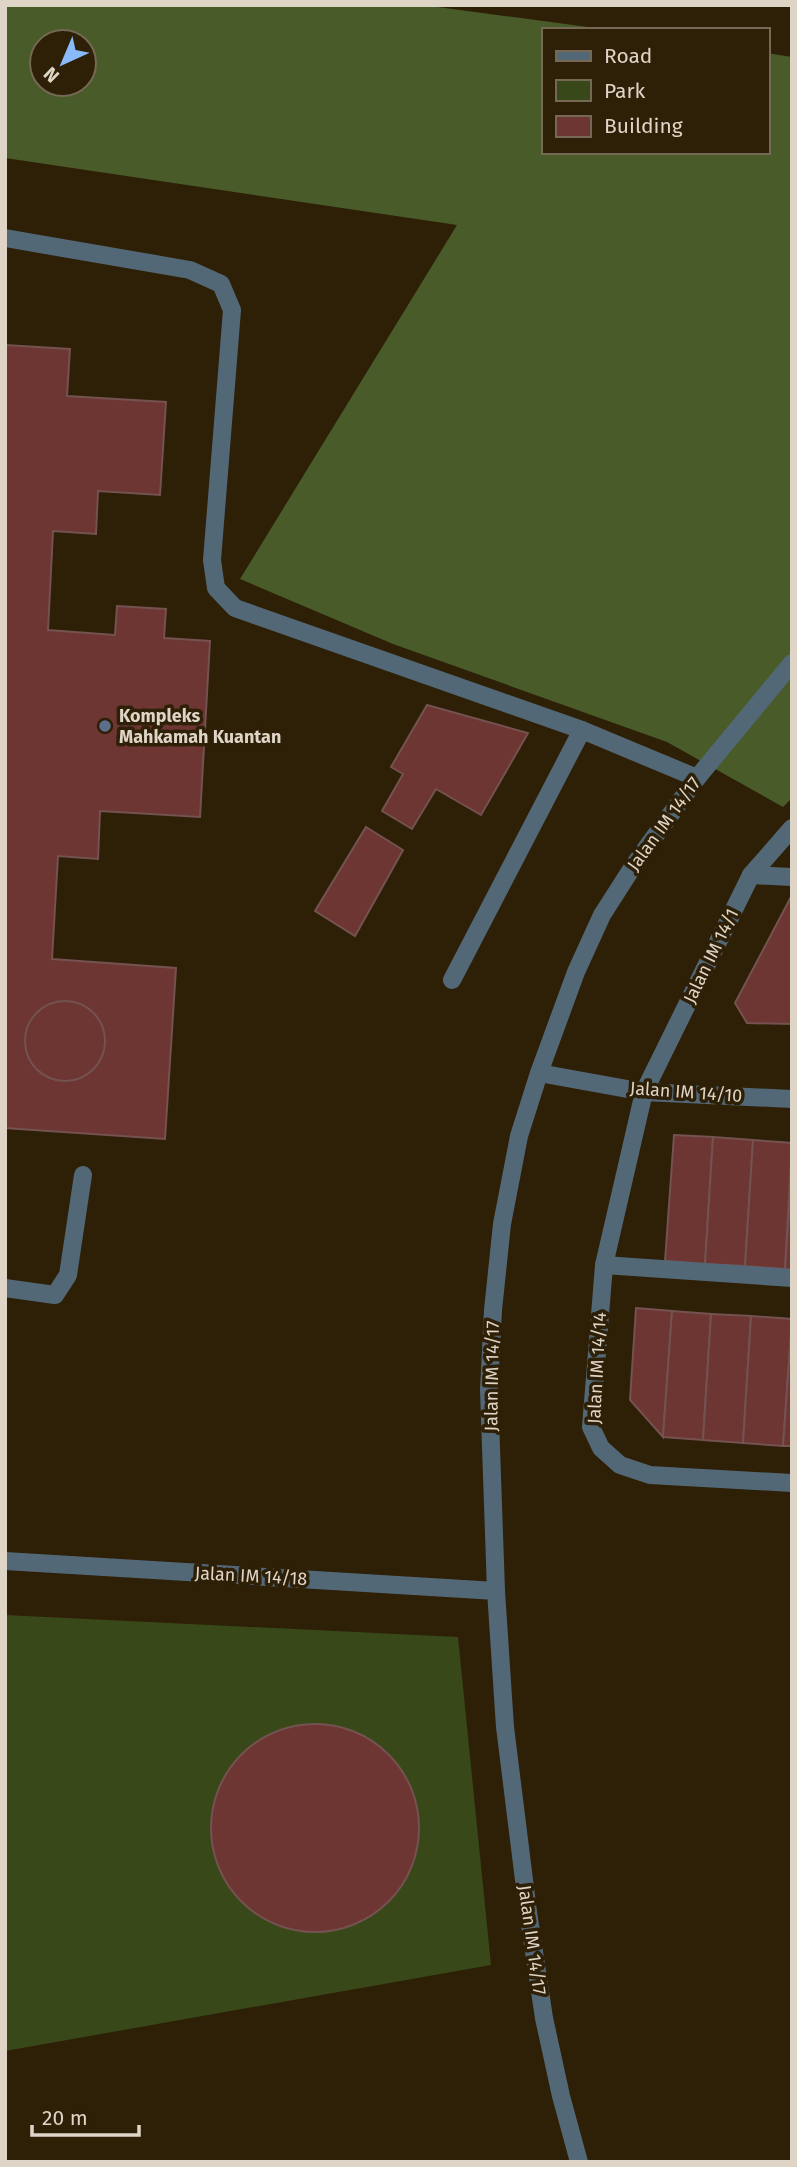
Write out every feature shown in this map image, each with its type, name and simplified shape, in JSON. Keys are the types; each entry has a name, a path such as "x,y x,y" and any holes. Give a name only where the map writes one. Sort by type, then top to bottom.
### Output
{"street":[{"path":"5,238 190,270 221,284 232,310 212,561 216,589 235,608 582,730 697,778"},
{"name":"Jalan IM 14/17","path":"579,2162 544,2018 505,1727 496,1591 489,1390 493,1310 502,1224 519,1136 539,1073 576,972 601,915 634,864 697,778 792,663"},
{"path":"452,980 582,730"},
{"name":"Jalan IM 14/1","path":"644,1092 751,875 792,828"},
{"path":"751,875 792,877"},
{"name":"Jalan IM 14/10","path":"539,1073 644,1092 792,1099"},
{"name":"Jalan IM 14/14","path":"644,1092 604,1265 591,1427 601,1448 620,1465 650,1475 792,1483"},
{"path":"5,1288 55,1295 68,1275 83,1175"},
{"path":"604,1265 792,1278"},
{"name":"Jalan IM 14/18","path":"5,1561 496,1591"}],"green space":[{"path":"5,5 423,5 595,28 542,28 542,154 769,154 769,53 792,57 792,798 783,807 667,742 393,644 240,579 457,225 5,158"},
{"path":"5,1615 458,1637 491,1965 5,2051"}],"building":[{"name":"Kompleks Mahkamah Kuantan","path":"5,345 70,349 67,396 166,402 160,495 98,491 96,534 53,531 48,630 115,635 117,606 166,609 164,638 210,641 200,817 100,811 98,859 58,856 52,959 176,968 165,1139 5,1128"},
{"path":"427,705 528,733 481,815 436,789 412,829 382,811 403,774 391,767"},
{"path":"366,827 403,850 355,936 315,911"},
{"path":"792,895 792,1024 747,1023 735,1003"},
{"path":"65,1001 80,1004 93,1013 102,1026 105,1041 102,1056 93,1069 80,1078 65,1081 50,1078 37,1069 28,1056 25,1041 28,1026 37,1013 50,1004"},
{"path":"674,1135 713,1137 705,1264 665,1261"},
{"path":"713,1137 753,1140 745,1266 705,1264"},
{"path":"753,1140 792,1143 785,1269 745,1266"},
{"path":"792,1167 792,1270 785,1269"},
{"path":"636,1308 672,1311 663,1437 630,1400"},
{"path":"672,1311 711,1314 703,1440 663,1437"},
{"path":"711,1314 751,1316 743,1443 703,1440"},
{"path":"751,1316 792,1319 783,1446 743,1443"},
{"path":"792,1320 792,1446 783,1446"},
{"path":"315,1724 355,1732 388,1755 411,1788 419,1828 411,1868 388,1901 355,1924 315,1932 275,1924 242,1901 219,1868 211,1828 219,1788 242,1755 275,1732"}],"place":[{"name":"Kompleks Mahkamah Kuantan","path":"105,726"}]}
